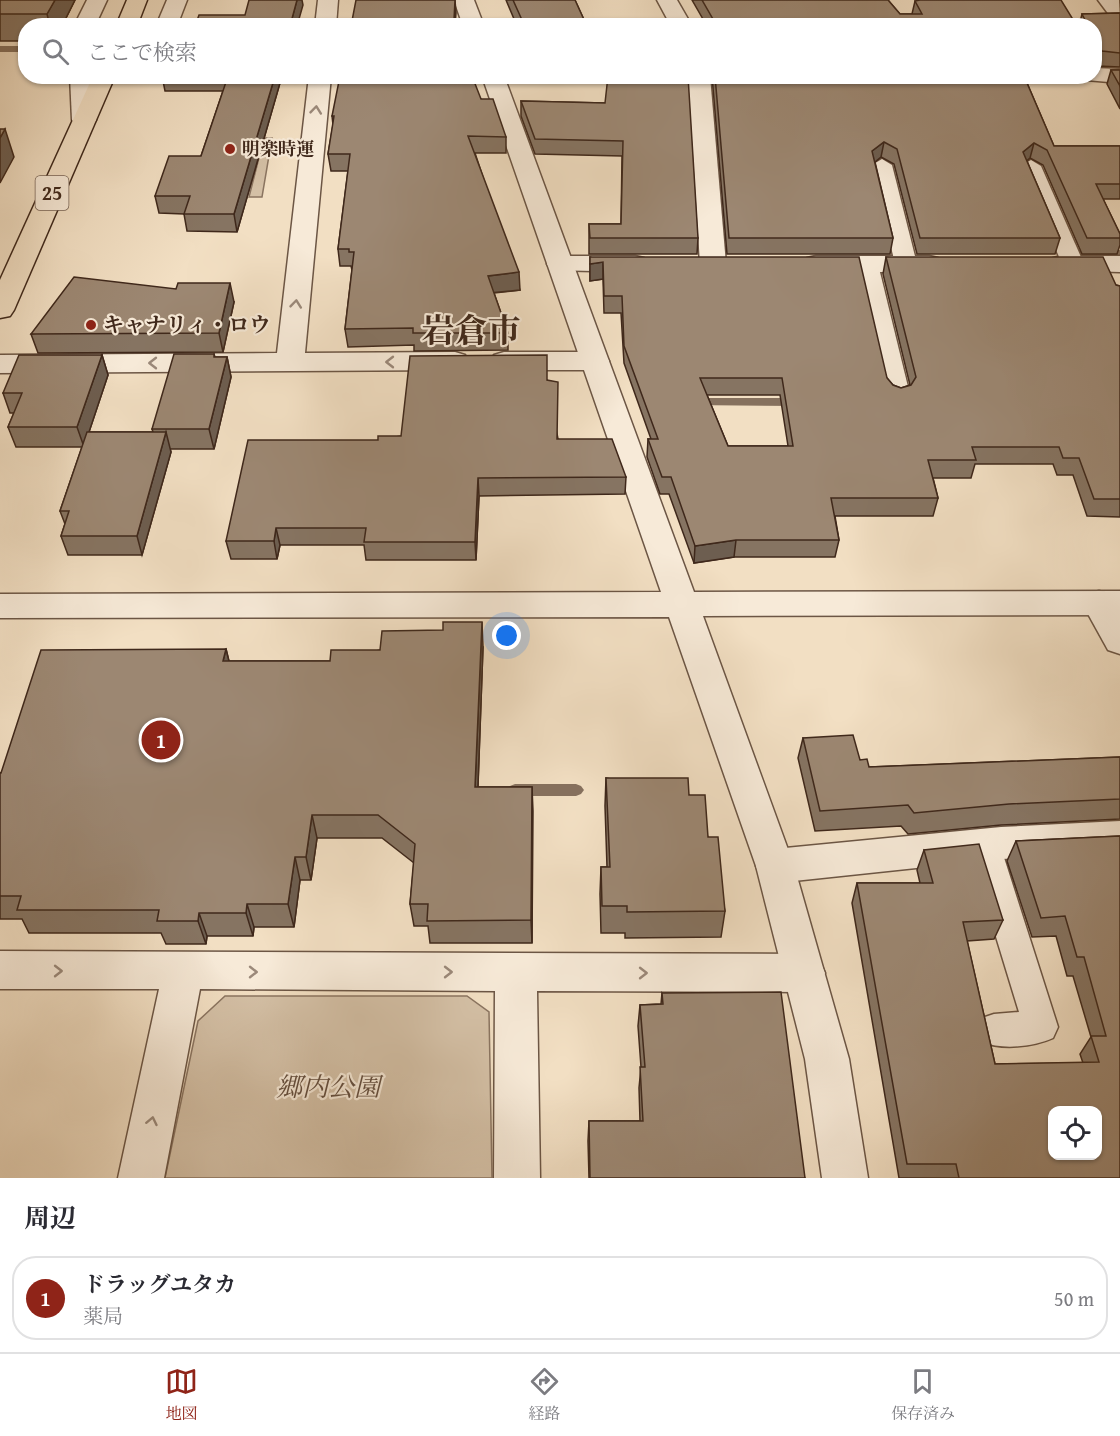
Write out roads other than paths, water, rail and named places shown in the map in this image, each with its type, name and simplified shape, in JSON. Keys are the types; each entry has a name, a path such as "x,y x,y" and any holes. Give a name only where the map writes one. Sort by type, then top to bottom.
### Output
{"main road":[{"path":"129,18 137,0"},
{"name":"25","path":"0,310 100,84"}],"street":[{"path":"88,18 97,0"},
{"path":"169,18 177,0"},
{"path":"326,18 328,0"},
{"path":"464,0 471,18"},
{"path":"667,0 677,18"},
{"path":"1108,0 1120,16"},
{"path":"1102,75 1120,76"},
{"path":"82,84 84,120"},
{"path":"290,362 319,84"},
{"path":"496,84 775,866 827,1059 845,1178"},
{"path":"700,84 713,264"},
{"path":"560,264 654,264"},
{"path":"796,264 953,264"},
{"path":"1037,264 1073,264 1114,271"},
{"path":"0,364 595,361"},
{"path":"0,606 1109,603 1120,641"},
{"path":"775,866 984,845 1120,837"},
{"path":"0,970 804,973"},
{"path":"141,1178 183,971"},
{"path":"516,973 517,1178"}],"lane":[{"path":"882,165 906,264"},
{"path":"1031,166 1073,264"},
{"path":"867,264 898,395"},
{"path":"984,845 1041,1027 994,1030"}],"waterway":[{"path":"0,49 18,49"},
{"path":"1074,253 1120,253"},
{"path":"692,402 798,402"},
{"path":"515,790 576,790"}],"place":[{"name":"明楽時運","path":"230,149"},
{"name":"キャナリィ・ロウ","path":"91,325"},
{"name":"ドラッグユタカ","path":"161,740"}],"district":[{"name":"岩倉市","path":"471,330"}],"park label":[{"name":"郷内公園","path":"328,1087"}]}
